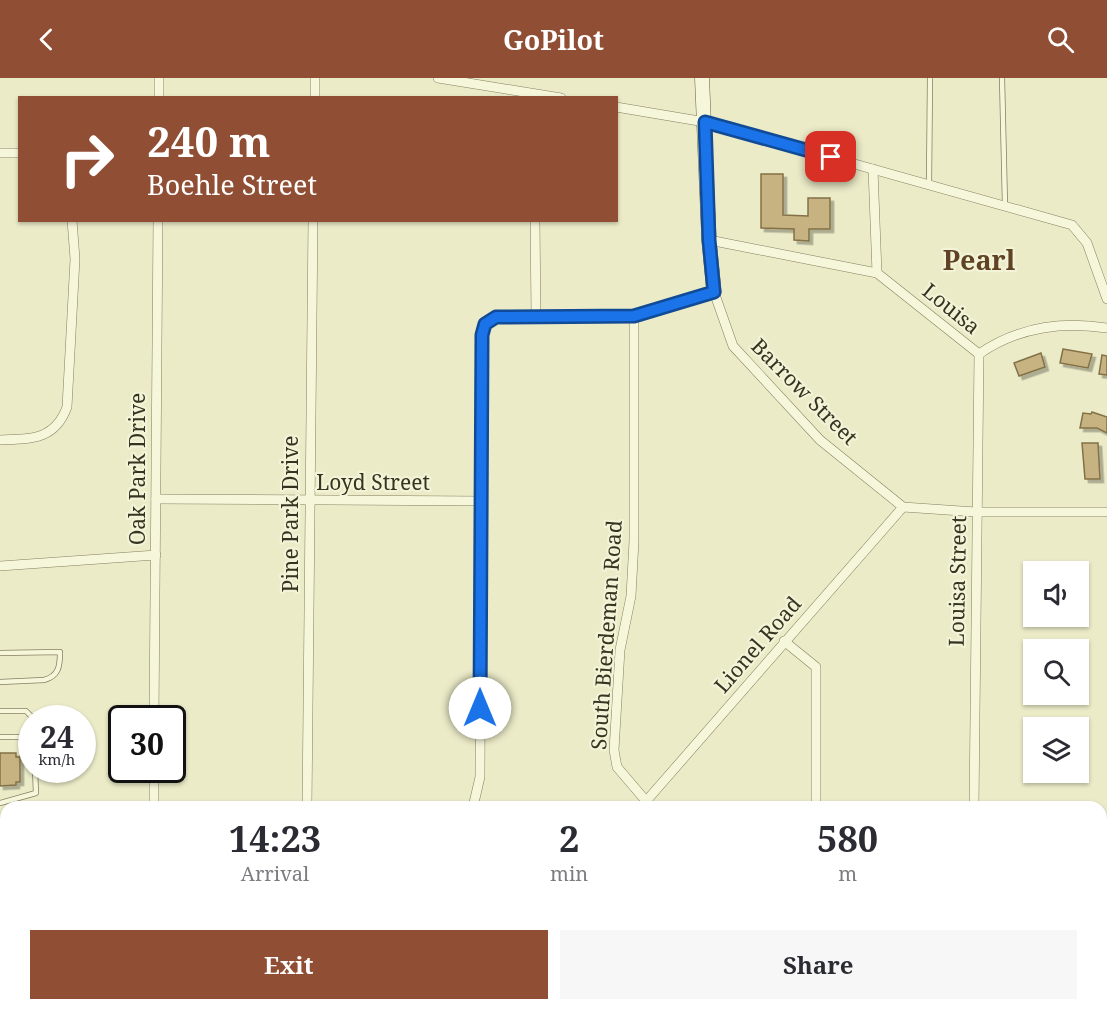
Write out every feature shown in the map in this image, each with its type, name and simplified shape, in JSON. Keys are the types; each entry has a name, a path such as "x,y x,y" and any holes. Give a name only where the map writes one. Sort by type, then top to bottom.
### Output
{"street":[{"path":"159,78 159,96"},
{"path":"315,78 315,96"},
{"path":"438,78 534,95"},
{"path":"475,801 480,777 482,335 485,324 496,317 634,316 714,292 709,240 702,78"},
{"path":"618,107 705,122 1072,225 1087,243 1107,299"},
{"path":"0,153 18,153"},
{"path":"709,240 877,273 873,169"},
{"path":"0,440 24,439 48,433 61,424 64,415 70,382 72,342 75,259 72,222"},
{"name":"Oak Park Drive","path":"154,705 158,222"},
{"name":"Pine Park Drive","path":"308,801 308,502 313,222"},
{"path":"535,222 536,315"},
{"name":"Louisa","path":"877,273 979,354 995,343 1048,326 1081,324 1107,328"},
{"name":"Barrow Street","path":"714,292 733,346 820,440 903,507"},
{"name":"South Bierdeman Road","path":"634,316 634,541 631,596 620,650 614,750 617,767 642,801"},
{"name":"Louisa Street","path":"974,801 979,354"},
{"name":"Loyd Street","path":"156,499 308,502 482,501"},
{"path":"903,507 976,512 1107,512"},
{"name":"Lionel Road","path":"647,801 903,507"},
{"path":"0,566 156,555"},
{"path":"784,641 816,667 816,801"},
{"path":"154,783 154,801"}],"lane":[{"path":"929,184 930,78"},
{"path":"1002,78 1005,205"},
{"path":"0,653 60,652 60,667 51,679 0,682"},
{"path":"0,711 18,711"},
{"path":"0,737 18,737"},
{"path":"7,801 36,793 36,783"}],"building":[{"path":"761,174 783,174 783,215 808,216 808,198 830,198 830,229 809,229 809,241 794,240 794,229 761,228"},
{"path":"1063,349 1092,354 1088,368 1060,363"},
{"path":"1041,353 1045,367 1019,376 1014,363"},
{"path":"1102,355 1107,356 1107,375 1099,374"},
{"path":"1092,412 1107,417 1107,433 1097,428 1080,428 1083,413 1091,414"},
{"path":"1082,443 1098,443 1100,479 1085,479"},
{"path":"0,753 16,753 18,782 16,785 0,786"}],"district":[{"name":"Pearl","path":"979,261"}],"route":[{"path":"480,708 482,335 485,324 496,317 634,316 714,292 709,240 705,122 831,157"}]}
